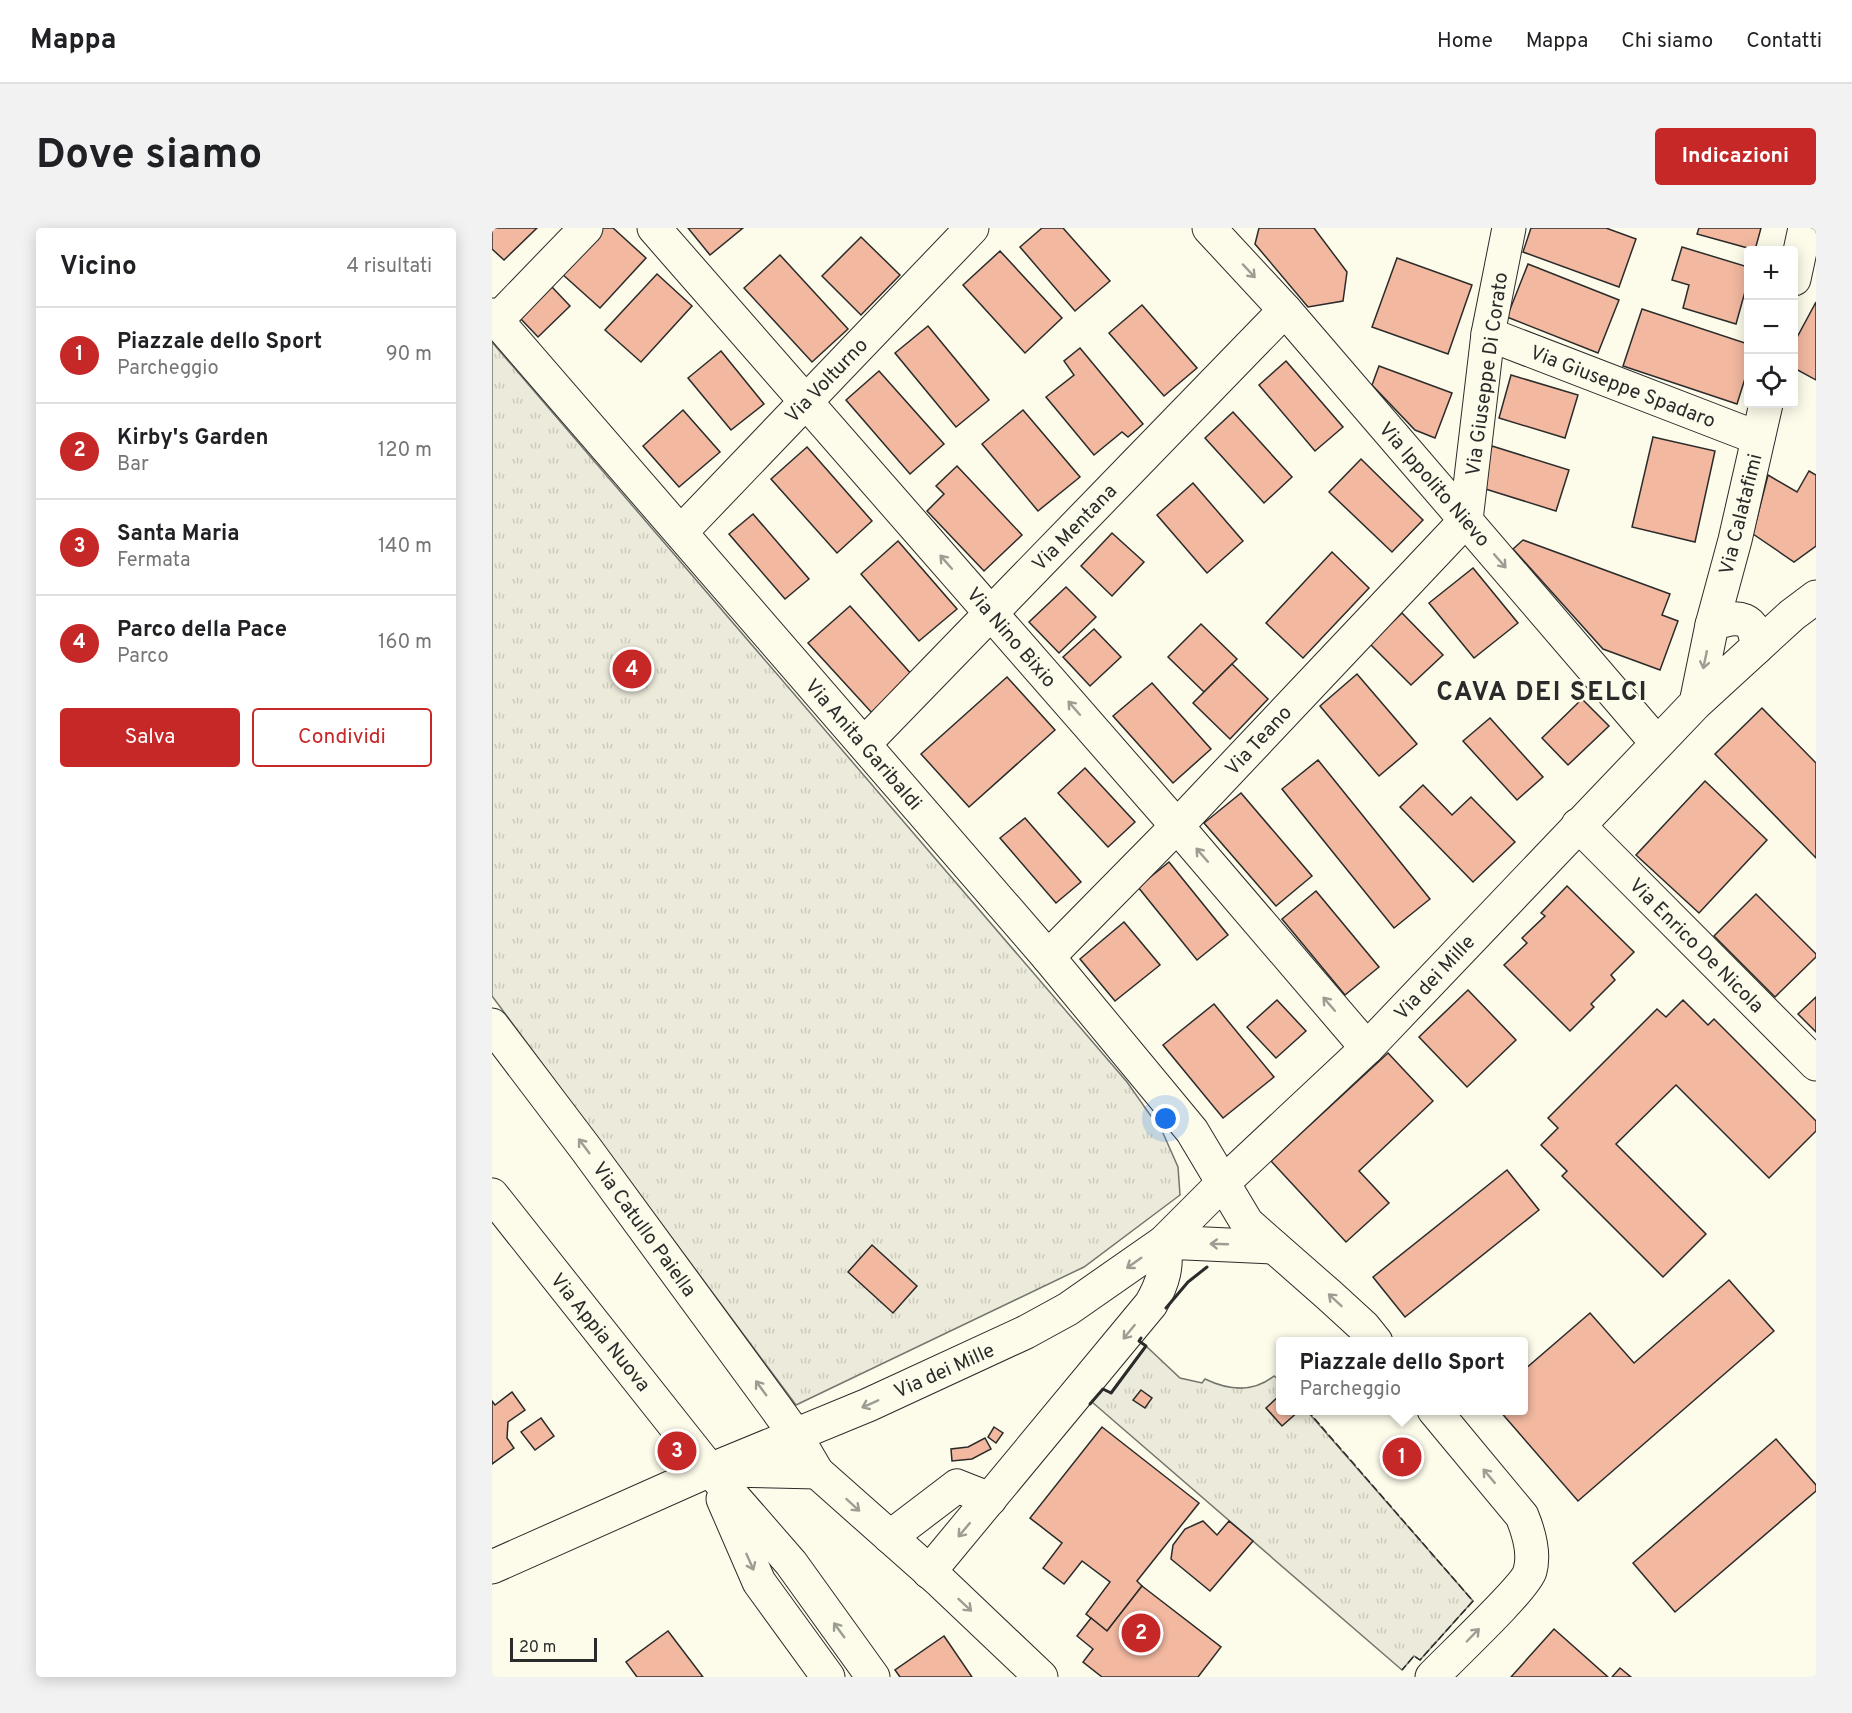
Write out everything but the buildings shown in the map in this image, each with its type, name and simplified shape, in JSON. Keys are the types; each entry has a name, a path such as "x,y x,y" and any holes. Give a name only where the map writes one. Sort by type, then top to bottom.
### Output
{"street":[{"path":"494,317 586,228"},
{"name":"Via Nino Bixio","path":"654,228 1177,826 1367,1048"},
{"name":"Via Volturno","path":"681,532 972,228"},
{"name":"Via Ippolito Nievo","path":"1209,228 1285,310 1657,743"},
{"name":"Via Giuseppe Di Corato","path":"1466,520 1488,334 1509,228"},
{"path":"1798,260 1805,228"},
{"name":"Via Mentana","path":"864,744 1285,310"},
{"name":"Via Anita Garibaldi","path":"494,317 1048,957 1192,1131 1247,1223 1372,1337"},
{"name":"Via Giuseppe Spadaro","path":"1488,334 1758,438"},
{"name":"Via Calatafimi","path":"1712,625 1735,540 1765,408"},
{"name":"Via Teano","path":"1048,957 1177,826 1466,520"},
{"path":"1696,703 1712,625 1735,617 1750,634 1804,606"},
{"name":"Via dei Mille","path":"492,1567 710,1470 796,1436 1026,1332 1068,1309 1164,1242 1224,1182 1367,1048 1696,703 1750,634"},
{"name":"Via Enrico De Nicola","path":"1578,825 1816,1064"},
{"name":"Via Catullo Paiella","path":"492,1025 586,1149 796,1436 817,1472 929,1572 1041,1677"},
{"name":"Via Appia Nuova","path":"492,1195 710,1470 791,1563 873,1677"},
{"path":"929,1572 1151,1304 1164,1277 1166,1254 1164,1242 1274,1247"},
{"path":"1432,1677 1515,1592 1530,1573 1532,1557 1529,1534 1522,1516 1438,1415"},
{"path":"710,1470 817,1472"},
{"name":"Via Appia Nuova","path":"710,1470 759,1582 828,1677"},
{"path":"890,1537 957,1486 990,1499"}],"green space":[{"path":"492,342 1127,1082 1163,1133 1178,1167 1180,1195 1084,1267 796,1405 492,996"},
{"path":"1146,1346 1180,1378 1202,1383 1205,1379 1223,1386 1240,1388 1258,1385 1274,1376 1276,1378 1276,1415 1310,1415 1473,1601 1420,1660 1414,1656 1402,1670 1092,1402 1103,1389 1112,1393"}],"fence":[{"path":"1311,1415 1473,1601 1420,1660 1414,1656 1402,1670"}],"wall":[{"path":"1166,1308 1188,1282 1207,1267"},
{"path":"1090,1404 1103,1389 1111,1393 1146,1346 1139,1341 1141,1338"}],"place":[{"name":"Parco della Pace","path":"632,669"},
{"name":"Santa Maria","path":"677,1451"},
{"name":"Piazzale dello Sport","path":"1402,1457"},
{"name":"Kirby's Garden","path":"1141,1633"}],"district":[{"name":"CAVA DEI SELCI","path":"1542,691"}]}
